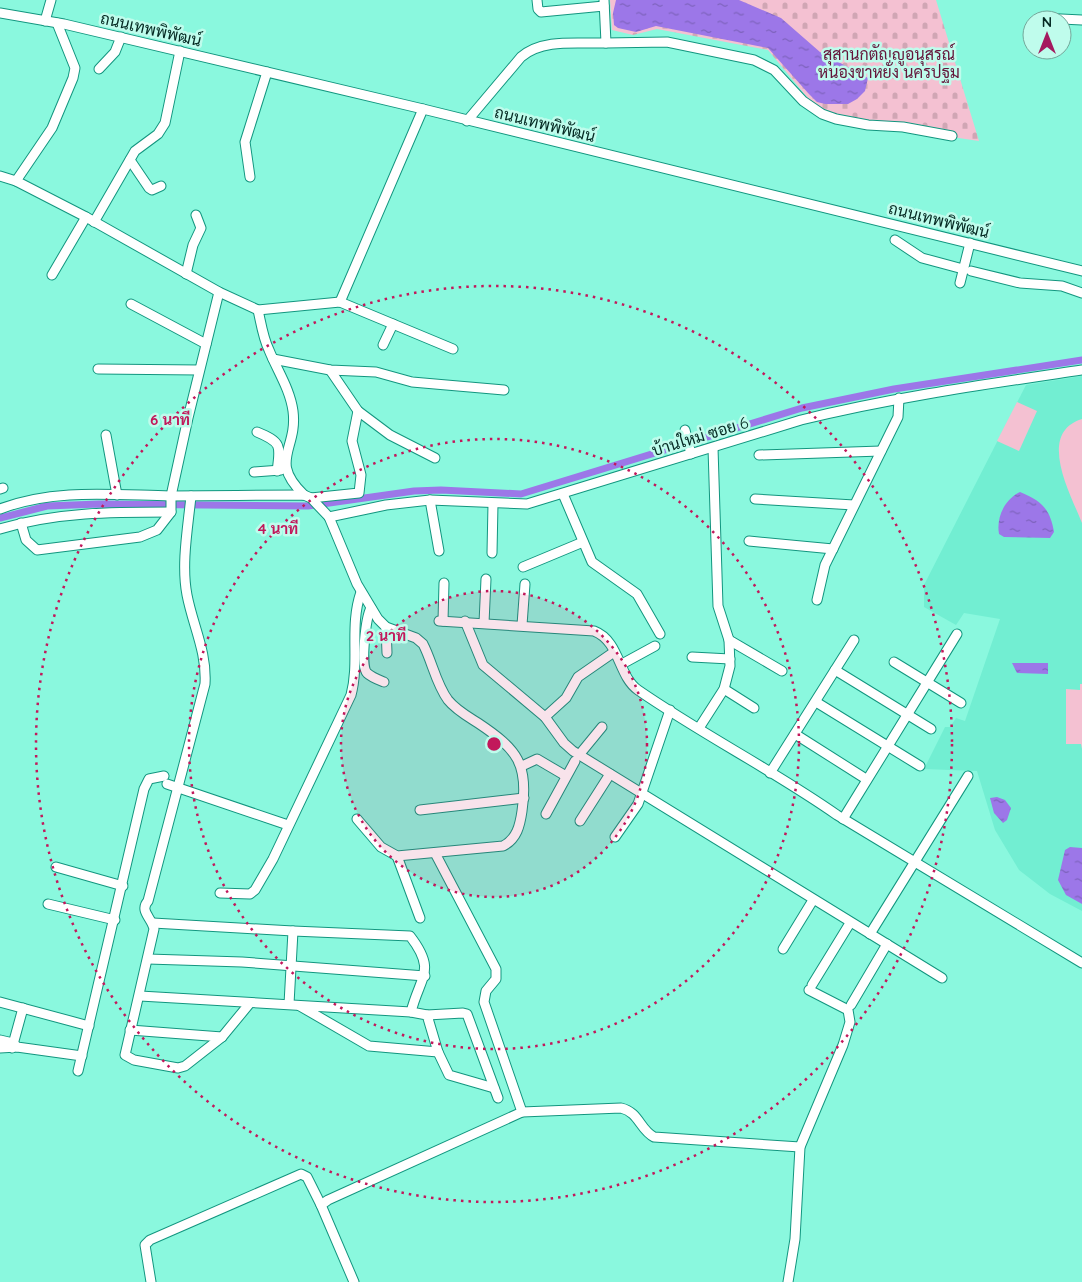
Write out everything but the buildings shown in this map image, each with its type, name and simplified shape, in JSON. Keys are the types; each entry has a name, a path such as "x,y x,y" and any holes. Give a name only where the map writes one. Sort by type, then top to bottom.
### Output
{"street":[{"path":"45,21 52,0"},
{"path":"537,0 538,9 541,12 604,3 606,43"},
{"name":"ถนนเทพพิพัฒน์","path":"0,13 57,23 180,51 1082,271"},
{"path":"16,181 52,128 73,78 75,68 57,23"},
{"path":"99,69 115,52 121,38"},
{"path":"467,121 521,57 530,49 556,45 667,42 754,60 774,70 803,101 822,114 836,119 868,125 904,127 952,136"},
{"path":"52,275 135,152 158,134 165,123 180,51"},
{"path":"250,177 245,142 267,72"},
{"path":"340,302 423,109"},
{"path":"130,160 149,188 156,189 161,186"},
{"path":"0,176 16,181 90,219 219,292 258,310 340,302 453,349"},
{"path":"186,274 193,244 201,228 196,214"},
{"path":"895,240 922,258 1020,283 1062,286 1082,293"},
{"path":"960,283 967,270 970,243"},
{"path":"21,522 29,546 37,550 152,534 163,525 171,511 171,497 199,370 219,292"},
{"path":"131,304 206,344"},
{"path":"258,310 268,350 289,395 293,414 293,430 282,470"},
{"path":"383,345 393,324"},
{"path":"273,359 330,370 369,371 412,382 504,390"},
{"path":"98,369 199,370"},
{"path":"330,370 358,412 390,435 435,458"},
{"name":"บ้านใหม่ ซอย 6","path":"329,517 386,505 430,500 527,504 563,494 690,447 712,448 801,420 899,398 1082,370"},
{"path":"817,600 825,565 898,417 899,398"},
{"path":"0,508 46,497 117,495 191,499 313,501 360,493 360,475 352,441 358,412"},
{"path":"685,430 690,447"},
{"path":"256,432 274,439 278,444 282,470 291,482 329,517 361,592 386,627 416,638 423,644 446,698 458,711 507,746 522,766 526,783 521,821 516,833 508,843 497,847 397,856 381,847 357,819"},
{"path":"106,435 117,495"},
{"path":"699,728 724,689 729,674 730,659 729,640 718,606 712,448"},
{"path":"759,455 881,451"},
{"path":"254,472 282,470"},
{"path":"563,494 594,566 637,594 660,634"},
{"path":"191,499 187,594 203,648 206,670 201,701 148,901 145,904 144,913 154,929 140,996 125,1051 128,1058 178,1068 191,1062 222,1037 250,1002"},
{"path":"755,499 854,505"},
{"path":"430,500 439,551"},
{"path":"492,504 492,553"},
{"path":"0,528 21,522 75,514 171,511"},
{"path":"749,541 833,549"},
{"path":"523,567 583,542"},
{"path":"484,623 486,578"},
{"path":"444,584 441,621 465,621 594,631 604,635 636,688 770,773 805,792 843,819 1082,963"},
{"path":"522,625 526,584"},
{"path":"220,893 247,894 255,890 351,695 354,683 354,620 361,592"},
{"path":"371,608 366,619 365,667 368,674 384,682"},
{"path":"465,621 483,665 544,717 577,758 641,792 850,923 942,978"},
{"path":"386,627 387,653"},
{"path":"843,819 866,778 957,634"},
{"path":"729,640 782,671"},
{"path":"770,773 854,640"},
{"path":"622,664 655,646"},
{"path":"544,717 566,698 578,677 614,652"},
{"path":"692,657 730,659"},
{"path":"894,662 962,703"},
{"path":"835,670 931,729"},
{"path":"724,689 754,708"},
{"path":"816,702 920,766"},
{"path":"615,837 635,810 670,710"},
{"path":"546,814 577,758 602,727"},
{"path":"795,734 866,778"},
{"path":"522,766 537,759 566,776"},
{"path":"580,821 610,774"},
{"path":"870,934 968,776"},
{"path":"78,1071 123,886 144,789 149,779 163,779 179,784 288,825"},
{"path":"420,810 524,798"},
{"path":"435,853 496,969 496,979 486,991 484,1002 522,1112"},
{"path":"397,856 420,918"},
{"path":"56,867 123,886"},
{"path":"783,949 813,900"},
{"path":"48,904 115,920"},
{"path":"150,920 293,931 410,936 418,946 426,966 425,976 411,1012"},
{"path":"788,1282 795,1239 800,1148 843,1045 850,1022 848,1010 811,988 850,923"},
{"path":"289,1004 293,931"},
{"path":"851,1005 886,944"},
{"path":"148,959 217,961 425,976"},
{"path":"140,996 411,1012 427,1015 466,1013 498,1098"},
{"path":"0,1002 89,1026"},
{"path":"300,1006 370,1046 438,1052"},
{"path":"14,1046 23,1008"},
{"path":"427,1015 438,1052 449,1075 494,1088"},
{"path":"130,1030 222,1037"},
{"path":"0,1040 14,1046 82,1056"},
{"path":"0,1048 14,1046"},
{"path":"321,1205 328,1200 522,1112 621,1108 628,1109 636,1116 646,1132 654,1137 800,1148"},
{"path":"151,1282 145,1245 150,1240 301,1174 307,1177 321,1205 354,1282"}],"shaded area":[{"path":"1082,376 1082,911 1050,894 1019,870 995,830 977,771 924,769 945,727 950,727 956,718 965,721 1000,619 964,613 956,625 924,607 924,585 1026,385"}],"green space":[{"name":"สุสานกตัญญูอนุสรณ์ หนองขาหยั่ง นครปฐม","path":"610,0 936,0 979,141 864,124 816,108 768,50 657,29 633,35 612,30"},
{"path":"1017,402 1037,411 1019,451 997,441"},
{"path":"1082,419 1082,523 1065,481 1059,451 1061,437 1068,426"},
{"path":"1080,684 1082,684 1082,749 1081,744 1066,744 1066,689 1080,690"}],"water":[{"path":"616,0 739,0 781,18 820,52 868,78 865,91 848,104 817,102 768,48 656,26 636,32 618,28 614,25 613,13"},
{"path":"1020,492 1044,507 1050,517 1054,532 1050,538 1004,537 999,534 999,521 1003,509 1010,499"},
{"path":"1012,663 1048,663 1048,674 1017,673"},
{"path":"997,797 1005,800 1011,808 1007,820 1003,823 994,813 990,798"},
{"path":"1070,847 1082,848 1082,904 1066,895 1058,880 1065,850"}],"waterway":[{"path":"0,518 47,506 99,504 308,506 414,491 441,490 521,494 802,408 894,389 1082,360"}]}
